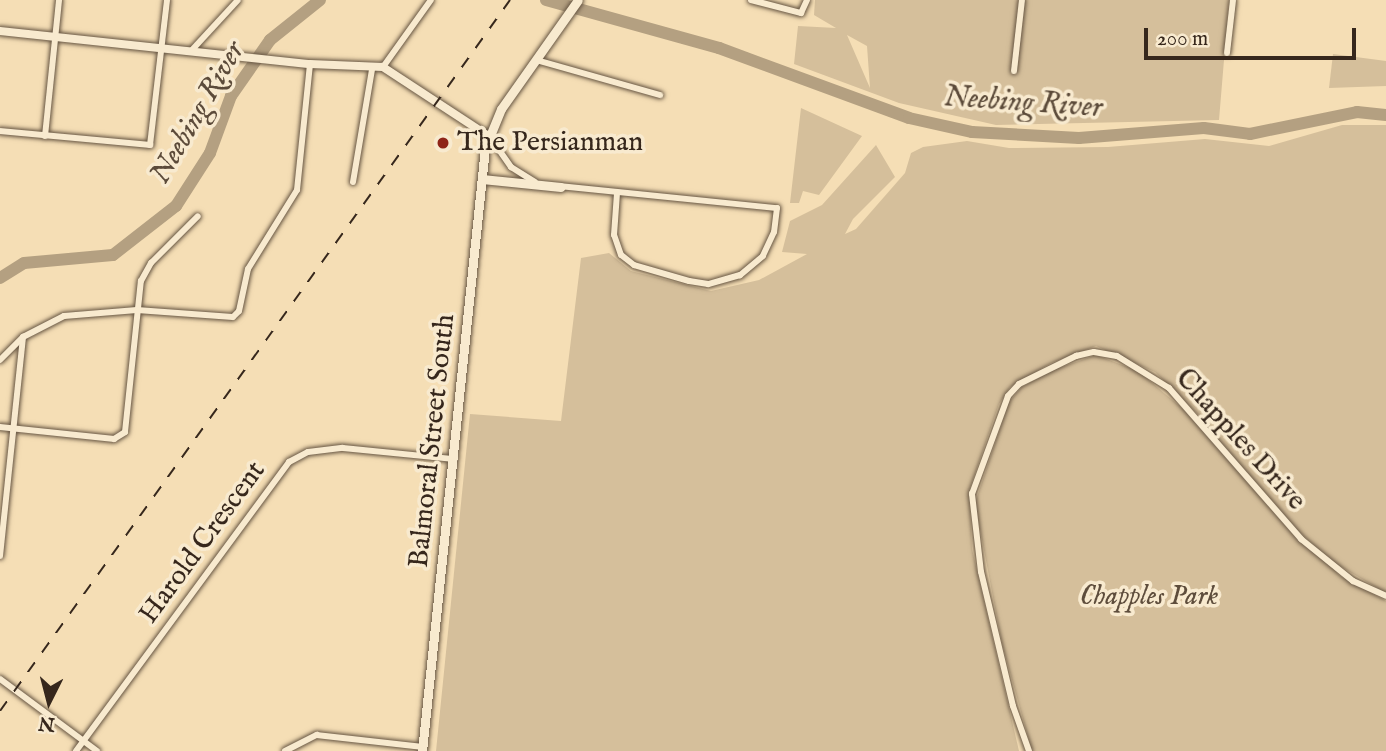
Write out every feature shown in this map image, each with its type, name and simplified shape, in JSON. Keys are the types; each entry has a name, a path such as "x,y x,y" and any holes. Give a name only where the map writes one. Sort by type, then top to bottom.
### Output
{"main road":[{"name":"Balmoral Street South","path":"422,749 482,179 490,137 501,109 578,0"},
{"path":"482,179 561,187"}],"street":[{"path":"45,136 59,0"},
{"path":"0,131 150,145 167,0"},
{"path":"191,51 238,0"},
{"path":"0,32 372,70 383,67 431,0"},
{"path":"751,0 801,13 807,0"},
{"path":"1014,71 1023,0"},
{"path":"1227,53 1233,0"},
{"path":"536,60 660,95"},
{"path":"0,360 23,337 64,316 137,310 233,317 239,311 248,269 297,190 310,64"},
{"path":"383,67 490,137 511,167 533,181 561,187 617,192 777,208 774,232 762,256 740,275 708,284 689,281 634,265 621,255 614,235 617,192"},
{"path":"353,182 372,70"},
{"path":"0,427 114,439 125,432 137,310 144,274 198,216"},
{"path":"0,556 23,337"},
{"name":"Chapples Drive","path":"1029,751 1013,706 981,572 972,494 1009,396 1019,384 1076,355 1094,352 1117,356 1169,387 1301,539 1353,581 1386,596"},
{"name":"Harold Crescent","path":"76,751 289,463 307,452 343,447 454,460"},
{"path":"0,679 97,751"},
{"path":"285,751 317,735 422,749"}],"green space":[{"path":"815,0 1229,0 1219,120 996,125 899,103 794,64 798,26 836,28 814,15","holes":["847,35 867,46 870,88"]},
{"path":"1333,54 1386,61 1386,86 1329,88"},
{"path":"801,108 862,136 819,195 803,191 799,203 790,203"},
{"name":"Chapples Park","path":"1342,125 1386,125 1386,593 1333,562 1296,529 1340,576 1386,601 1386,751 1032,751 1002,644 975,503 1009,402 1022,387 1053,370 1096,355 1138,371 1190,415 1206,422 1155,372 1096,346 1051,363 1010,387 999,404 969,491 972,549 1019,751 436,751 470,414 561,421 581,258 609,253 631,271 711,291 759,280 807,254 782,252 790,221 822,205 876,145 895,177 853,219 845,234 856,229 905,173 911,153 923,147 967,141 1009,148 1108,147 1205,139 1269,146"}],"waterway":[{"name":"Neebing River","path":"0,278 24,263 113,255 176,206 210,153 231,96 270,40 320,0"},
{"name":"Neebing River","path":"546,0 719,48 909,118 972,132 1079,138 1204,128 1250,134 1357,112 1386,115"}],"railway":[{"path":"0,711 510,0"}],"place":[{"name":"The Persianman","path":"443,143"}]}
